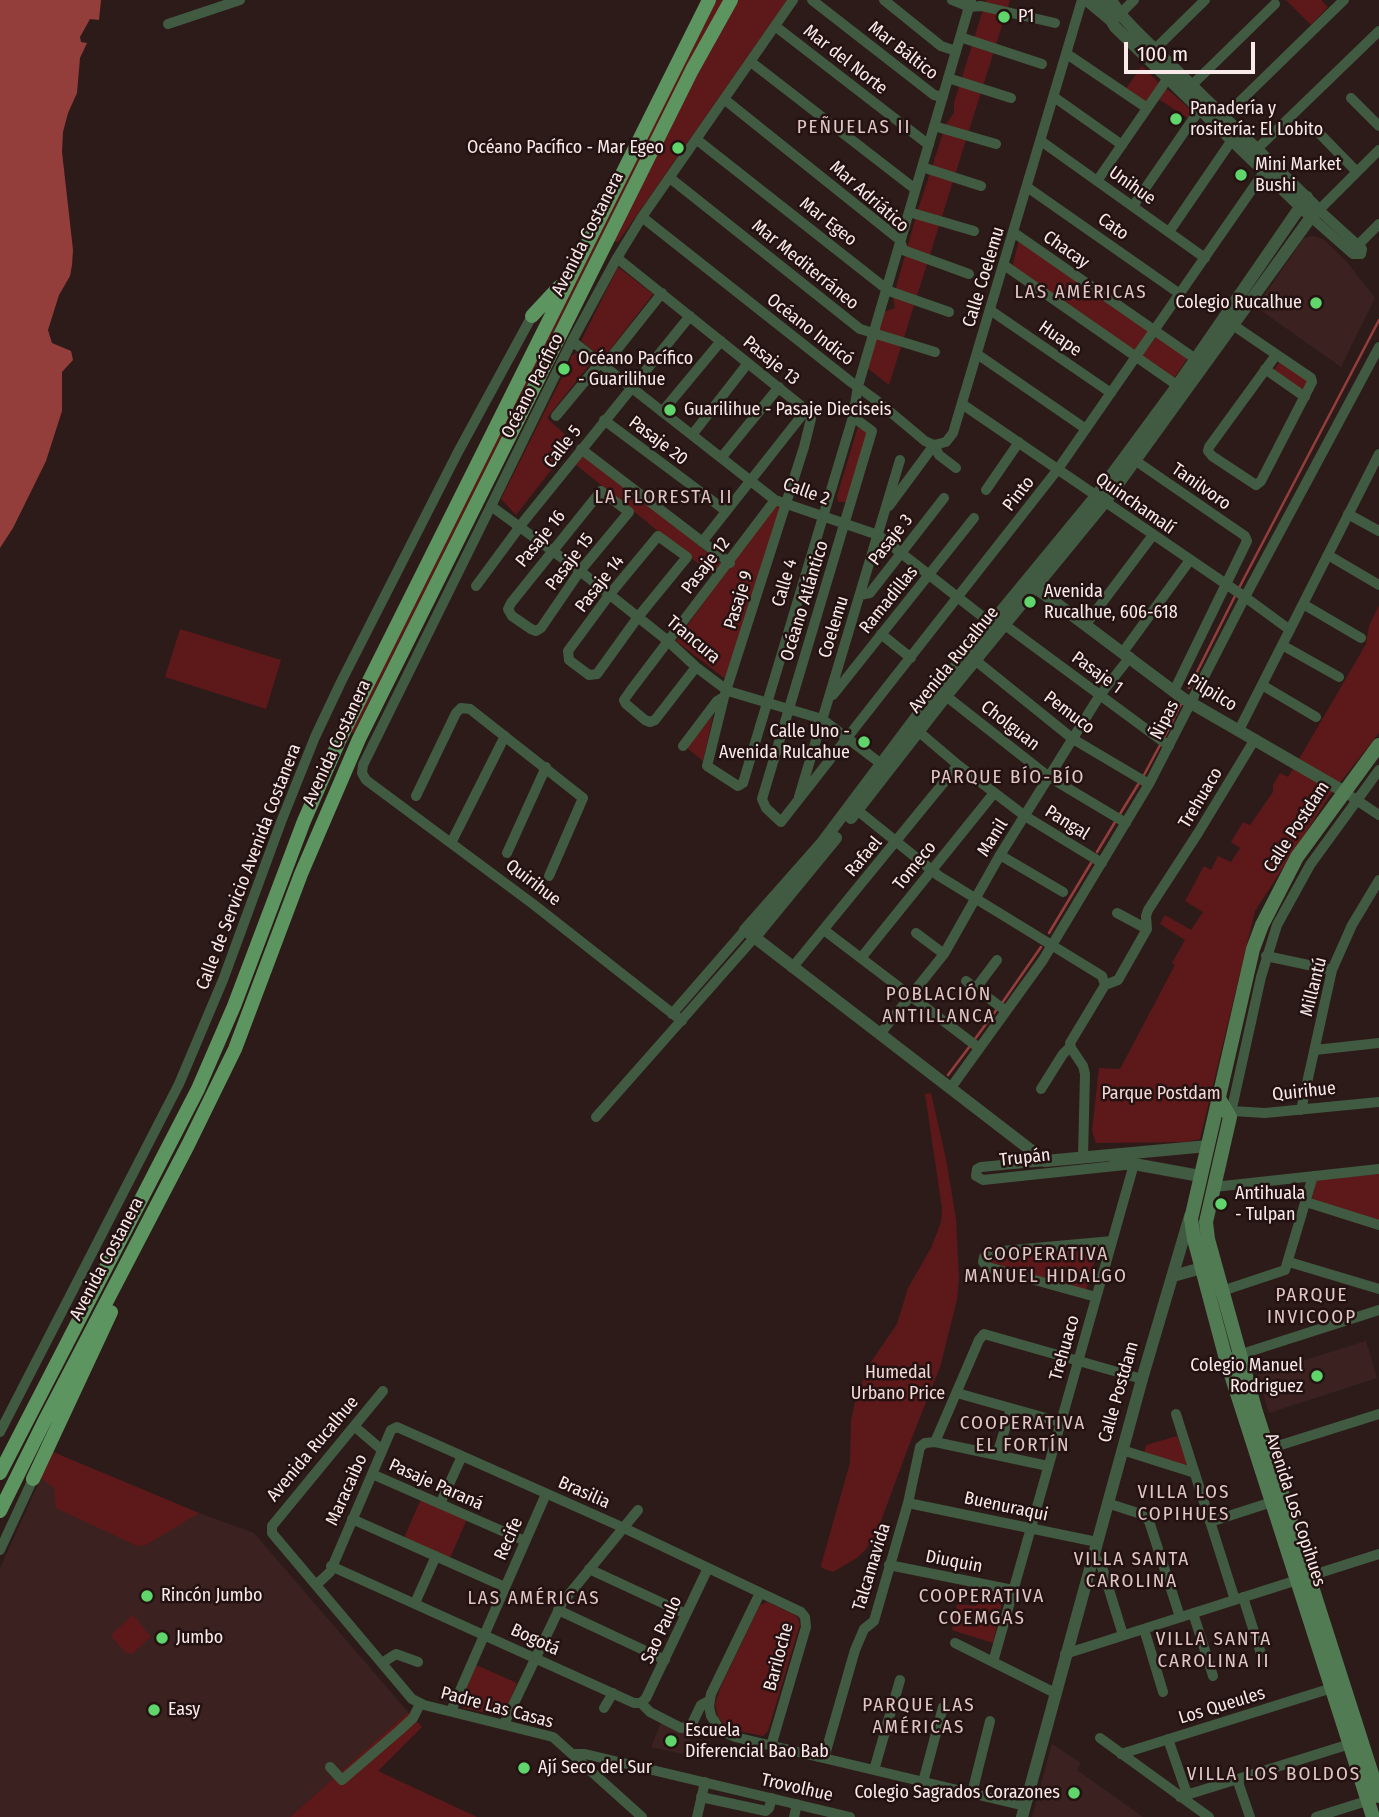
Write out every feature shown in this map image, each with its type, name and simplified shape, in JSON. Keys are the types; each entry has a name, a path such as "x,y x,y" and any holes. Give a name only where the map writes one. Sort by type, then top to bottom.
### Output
{"main road":[{"name":"Avenida Costanera","path":"0,1473 198,1089 238,996 304,821 335,748 709,0"},
{"name":"Avenida Costanera","path":"0,1511 235,1049 301,874 354,750 692,70 731,0"},
{"path":"533,316 571,273"},
{"name":"Calle Postdam","path":"1191,1212 1220,1100 1253,949 1262,925 1292,864 1379,745"},
{"path":"1220,1100 1231,1114"},
{"name":"Calle Postdam","path":"1208,1266 1206,1228 1231,1114"},
{"path":"1208,1146 1219,1168"},
{"name":"Avenida Los Copihues","path":"1191,1212 1192,1230 1208,1266 1272,1502 1376,1775 1373,1817"},
{"path":"33,1479 102,1334 137,1244"},
{"name":"Avenida Los Copihues","path":"1233,1357 1268,1449 1332,1688 1350,1744 1375,1798"}],"street":[{"path":"168,24 240,0"},
{"name":"Océano Pacífico","path":"362,773 363,765 572,341 617,258 642,217 793,0"},
{"name":"Mar Báltico","path":"812,0 934,95 943,97"},
{"path":"884,0 941,46 956,51"},
{"path":"952,0 1055,23"},
{"path":"1084,0 1116,18 1151,53 1191,86 1257,149 1303,202"},
{"name":"Calle Coelemu","path":"885,511 934,445 943,444 952,437 1084,0"},
{"path":"1111,0 1116,18"},
{"path":"1116,18 1135,0"},
{"path":"1151,53 1205,0"},
{"path":"1224,117 1344,0"},
{"path":"858,386 970,4"},
{"path":"1191,86 1275,4"},
{"path":"1075,27 1088,12 1098,6"},
{"name":"Mar del Norte","path":"775,26 929,145"},
{"path":"1257,149 1379,31"},
{"path":"960,37 1042,64"},
{"path":"1151,53 1168,78 1264,172 1315,213 1358,245 1379,224"},
{"path":"1067,54 1147,108"},
{"path":"751,62 915,190"},
{"name":"Mar Báltico","path":"948,78 1011,98"},
{"path":"1097,181 1168,78"},
{"path":"1054,97 1122,145"},
{"path":"1351,97 1379,126"},
{"name":"Mar Adriático","path":"724,99 901,240 903,250 969,274"},
{"path":"1133,206 1200,109"},
{"path":"934,126 996,144"},
{"path":"1319,133 1357,172"},
{"name":"Mar Egeo","path":"696,139 889,291 949,312"},
{"path":"1169,232 1232,140"},
{"name":"Unihue","path":"1041,141 1205,258"},
{"path":"1315,213 1379,150"},
{"path":"922,167 981,186"},
{"name":"Pinto","path":"782,822 1058,470 1264,172"},
{"name":"Mar Mediterráneo","path":"670,177 860,329 935,352"},
{"name":"Cato","path":"1027,187 1180,293"},
{"name":"Avenida Rucalhue","path":"673,1014 750,934 857,810 884,767 918,731 1036,588 1200,362 1303,202"},
{"name":"Mar Adriático","path":"909,212 974,231"},
{"name":"Avenida Rucalhue","path":"1200,362 1233,326 1315,213"},
{"name":"Océano Indicó","path":"642,217 925,441 934,445 939,454 956,468"},
{"name":"Chacay","path":"1013,232 1200,362"},
{"name":"Pasaje 13","path":"617,258 807,409 702,542"},
{"path":"1004,265 1181,388"},
{"path":"556,416 662,293"},
{"name":"Huape","path":"990,310 1111,393"},
{"name":"Calle de Servicio Avenida Costanera","path":"0,1432 179,1084 204,1027 315,737 458,452 533,316"},
{"name":"Calle 5","path":"476,586 604,420 690,316"},
{"path":"1233,326 1311,378 1312,382 1256,485 1208,451 1276,355"},
{"name":"Calle 2","path":"572,341 780,502 878,535 992,624"},
{"path":"662,412 722,341"},
{"name":"Ñipas","path":"950,1089 1051,945 1149,784 1243,596 1379,347"},
{"path":"977,354 1086,429"},
{"path":"692,435 748,363"},
{"path":"1265,369 1305,397"},
{"name":"Calle 4","path":"738,786 743,783 853,417 858,386"},
{"path":"721,458 779,387"},
{"name":"Avenida Rucalhue","path":"596,1117 682,1021 884,767 992,624 1136,461 1181,388"},
{"name":"Quinchamalí","path":"962,404 1290,630"},
{"name":"Pasaje 9","path":"738,786 707,766 780,502 811,418 807,409"},
{"name":"Océano Atlántico","path":"782,822 762,803 872,431 853,417"},
{"name":"Pasaje 20","path":"604,420 726,511"},
{"path":"986,489 1019,442"},
{"path":"582,449 730,563"},
{"path":"1240,730 1348,514 1375,473 1379,454"},
{"name":"Coelemu","path":"797,804 901,460"},
{"name":"Tanilvoro","path":"1136,461 1245,536 1247,541"},
{"name":"Pasaje 16","path":"508,609 551,550 601,491"},
{"name":"Pasaje 15","path":"508,609 512,615 536,631 541,628 580,571 629,512 601,491"},
{"name":"Pasaje 3","path":"860,595 870,593 944,498"},
{"name":"Pasaje 12","path":"696,667 655,720 645,720 624,700 780,502"},
{"name":"Trancura","path":"491,506 610,594 668,641 726,694 766,702 822,719 884,767"},
{"path":"1348,514 1379,531"},
{"name":"Ramadillas","path":"828,701 974,518"},
{"path":"1086,624 1153,535"},
{"name":"Pasaje 14","path":"658,536 687,557 638,617 597,674 589,675 569,660 568,651 610,594 658,536"},
{"name":"Ñipas","path":"1174,691 1229,587 1247,541"},
{"path":"1328,555 1379,586"},
{"name":"Manil","path":"880,1034 944,954 1000,855 1126,654 1190,560"},
{"name":"Pilpilco","path":"1036,588 1174,691 1379,815"},
{"path":"1303,604 1362,638"},
{"path":"992,624 1005,625"},
{"name":"Pasaje 1","path":"1005,625 1169,746"},
{"path":"881,634 911,658"},
{"path":"1282,645 1339,677"},
{"name":"Pemuco","path":"975,660 1073,739 1149,784"},
{"path":"1262,685 1316,717"},
{"path":"683,746 717,701 726,694"},
{"name":"Cholguan","path":"946,696 1049,777 1126,822"},
{"name":"Quirihue","path":"415,796 456,713 461,708 470,709 583,798 549,876"},
{"name":"Pangal","path":"918,731 1025,816 1102,863"},
{"path":"451,843 505,736"},
{"name":"Trehuaco","path":"1041,1089 1070,1047 1070,1042 1105,985 1118,980 1147,929 1146,913 1255,739"},
{"name":"Rafael","path":"792,968 897,843 958,765"},
{"path":"507,853 546,767"},
{"name":"Calle Postdam","path":"1231,1114 1266,956 1277,925 1324,843 1379,770"},
{"name":"Quirihue","path":"362,773 366,780 682,1021"},
{"name":"Tomeco","path":"861,958 994,793"},
{"path":"857,810 932,871 1102,976 1105,985"},
{"path":"1000,855 1063,892"},
{"name":"Millantú","path":"1301,1111 1332,970 1352,925 1378,885"},
{"path":"1117,913 1147,929"},
{"path":"824,930 979,1048"},
{"path":"916,933 944,954"},
{"path":"750,934 1045,1161"},
{"path":"1266,956 1332,970"},
{"path":"976,988 998,960"},
{"path":"966,981 1006,1011"},
{"path":"1315,1050 1379,1043"},
{"path":"1070,1047 1083,1066 1085,1074 1083,1157"},
{"name":"Quirihue","path":"1231,1114 1301,1111 1379,1102"},
{"name":"Trupán","path":"1134,1164 981,1180 976,1176 976,1171 981,1167 1208,1146"},
{"name":"Trupán","path":"1107,1155 1134,1164 1200,1176"},
{"name":"Trehuaco","path":"993,1662 1134,1164"},
{"path":"1214,1188 1379,1169"},
{"path":"1215,1293 1285,1270 1313,1176"},
{"path":"1306,1202 1379,1225"},
{"name":"Calle Postdam","path":"1023,1811 1107,1503 1191,1212"},
{"path":"1096,1297 988,1267 983,1262 984,1257 991,1252 1112,1241"},
{"path":"1289,1262 1379,1289"},
{"path":"1173,1276 1208,1266"},
{"path":"1233,1357 1379,1310"},
{"path":"1048,1466 935,1442 984,1334 1142,1379"},
{"name":"Avenida Rucalhue","path":"271,1529 383,1391"},
{"path":"957,1393 1060,1422"},
{"path":"997,1455 1011,1409"},
{"path":"1176,1414 1210,1522 1263,1660"},
{"path":"1268,1449 1379,1414"},
{"path":"354,1426 382,1450"},
{"name":"Maracaibo","path":"331,1566 393,1427"},
{"name":"Brasilia","path":"393,1427 624,1528 760,1592"},
{"name":"Talcamavida","path":"824,1758 855,1650 864,1629 874,1621 908,1503 918,1449 925,1443 935,1442"},
{"path":"1122,1450 1195,1473"},
{"path":"440,1504 462,1456"},
{"name":"Pasaje Paraná","path":"372,1474 526,1541"},
{"path":"0,1550 33,1479"},
{"name":"Recife","path":"451,1712 546,1494"},
{"path":"1210,1522 1272,1502"},
{"name":"Buenuraqui","path":"908,1503 1031,1528 1095,1548"},
{"path":"1107,1503 1141,1514 1149,1521 1180,1617"},
{"path":"505,1724 558,1610 638,1510"},
{"path":"352,1519 505,1587"},
{"name":"Padre Las Casas","path":"271,1529 412,1699 420,1704 550,1735 642,1817"},
{"path":"1095,1548 1123,1636"},
{"path":"1065,1654 1379,1554"},
{"path":"415,1603 436,1556"},
{"name":"Diuquin","path":"889,1565 1013,1590"},
{"path":"314,1581 324,1568 331,1566"},
{"name":"Bogotá","path":"331,1566 612,1693 641,1703 650,1712 685,1728 692,1724 703,1703 710,1700"},
{"name":"Sao Paulo","path":"641,1703 665,1660 708,1568"},
{"path":"589,1569 686,1614"},
{"path":"760,1592 710,1700 711,1716 721,1731 771,1746 972,1793 1023,1811"},
{"name":"Bariloche","path":"760,1592 798,1610 806,1620 771,1746"},
{"path":"558,1610 665,1660"},
{"path":"1193,1613 1213,1676"},
{"path":"1144,1629 1163,1692"},
{"path":"955,1643 1055,1693"},
{"path":"382,1663 396,1654 418,1662"},
{"path":"874,1770 900,1680"},
{"name":"Los Queules","path":"1121,1754 1332,1688"},
{"path":"604,1708 612,1693"},
{"path":"330,1767 342,1780 413,1718 420,1704"},
{"path":"923,1782 943,1707"},
{"path":"972,1793 990,1721"},
{"path":"1100,1738 1184,1795 1209,1817"},
{"path":"1167,1739 1184,1795"},
{"path":"1184,1795 1350,1744"},
{"name":"Trovolhue","path":"573,1754 585,1754 850,1817"},
{"path":"1237,1779 1250,1817"},
{"path":"696,1817 705,1782"},
{"path":"701,1797 764,1811 769,1808 772,1798"},
{"path":"1316,1817 1375,1798"},
{"path":"794,1817 797,1804"}],"shaded area":[{"path":"0,0 101,0 99,20 90,19 80,37 81,42 87,43 80,58 77,93 63,132 62,152 73,250 72,265 48,330 52,343 71,351 73,360 62,372 62,411 46,461 13,528 0,548"},
{"name":"Colegio Rucalhue","path":"1313,236 1323,239 1347,262 1375,298 1341,367 1256,307 1304,238"},
{"name":"Colegio Manuel Rodriguez","path":"1366,1341 1377,1378 1269,1413 1257,1375"},
{"path":"53,1452 254,1533 408,1712 290,1817 0,1817 0,1568"},
{"name":"Escuela Diferencial Bao Bab","path":"661,1723 691,1736 683,1754 651,1747"},
{"name":"Colegio Sagrados Corazones","path":"1052,1744 1081,1763 1077,1770 1143,1817 1032,1817"}],"green space":[{"path":"713,0 724,0 641,157 354,733 349,731"},
{"path":"736,0 787,0 618,242 613,241 711,43"},
{"path":"986,0 1010,0 889,385 866,367 884,312 895,308 893,298 917,213 946,124 954,113 954,103"},
{"path":"1286,0 1321,0 1328,7 1311,25"},
{"path":"1142,66 1159,83 1147,101 1143,102 1125,90"},
{"path":"1165,87 1193,112 1189,119 1157,98"},
{"path":"1019,240 1147,329 1149,334 1138,350 1133,350 1012,268"},
{"path":"618,267 653,294 603,359 581,341"},
{"path":"1157,336 1188,357 1173,380 1142,355"},
{"path":"576,353 590,364 547,418 573,442 516,515 501,499 561,379 569,369 571,356"},
{"path":"1281,360 1308,378 1303,392 1273,371"},
{"path":"858,427 867,433 848,502 838,502 837,496"},
{"path":"584,453 724,566 715,577 575,464"},
{"path":"782,503 728,681 676,641 775,504"},
{"name":"Parque Postdam","path":"1379,605 1379,733 1330,795 1255,911 1200,1139 1186,1142 1096,1143 1092,1131 1099,1068 1120,1069 1175,965 1172,963 1185,940 1160,924 1165,915 1191,930 1203,912 1185,901 1204,866 1211,870 1218,856 1231,862 1240,848 1231,842 1243,822 1250,825 1273,792 1273,785 1280,773 1288,777 1366,644 1369,626"},
{"path":"180,629 281,660 266,709 165,677"},
{"path":"713,716 703,761 686,747"},
{"name":"Humedal Urbano Price","path":"931,1093 956,1219 959,1279 957,1300 940,1367 878,1529 857,1558 833,1572 821,1565 850,1463 851,1420 856,1398 869,1365 897,1324 908,1288 931,1248 941,1222 942,1208 925,1094"},
{"path":"1379,1174 1379,1222 1312,1199 1318,1180"},
{"path":"1099,1246 1086,1290 988,1262 990,1257"},
{"path":"1177,1436 1188,1465 1184,1467 1144,1453 1146,1445"},
{"path":"53,1452 199,1513 146,1545 137,1546 56,1508 54,1488 41,1478"},
{"path":"421,1499 467,1519 450,1558 404,1538"},
{"path":"981,1586 1005,1590 993,1643 952,1630 957,1604 976,1606"},
{"path":"767,1602 797,1616 800,1624 768,1731 763,1736 725,1726 718,1717 715,1704 760,1605"},
{"path":"133,1615 151,1637 132,1654 125,1652 112,1637"},
{"path":"476,1665 517,1683 501,1716 463,1708 460,1704"},
{"path":"408,1712 422,1727 378,1771 477,1817 290,1817"}],"waterway":[{"path":"1239,588 1379,320"},
{"path":"1189,688 1236,594"},
{"path":"1165,736 1181,704"},
{"path":"1144,775 1160,745"},
{"path":"1120,814 1139,783"},
{"path":"1097,852 1115,822"},
{"path":"1049,933 1091,863"},
{"path":"1002,1003 1041,947"},
{"path":"975,1039 997,1009"},
{"path":"948,1075 970,1046"}],"place":[{"name":"P1","path":"1004,17"},
{"name":"Panadería y rositería: El Lobito","path":"1176,119"},
{"name":"Océano Pacífico - Mar Egeo","path":"678,148"},
{"name":"Mini Market Bushi","path":"1241,175"},
{"name":"Colegio Rucalhue","path":"1316,303"},
{"name":"Océano Pacífico - Guarilihue","path":"564,369"},
{"name":"Guarilihue - Pasaje Dieciseis","path":"670,410"},
{"name":"Avenida Rucalhue, 606-618","path":"1030,602"},
{"name":"Calle Uno - Avenida Rulcahue","path":"864,742"},
{"name":"Antihuala - Tulpan","path":"1221,1204"},
{"name":"Colegio Manuel Rodriguez","path":"1317,1376"},
{"name":"Rincón Jumbo","path":"147,1596"},
{"name":"Jumbo","path":"162,1638"},
{"name":"Easy","path":"154,1710"},
{"name":"Escuela Diferencial Bao Bab","path":"671,1741"},
{"name":"Ají Seco del Sur","path":"524,1768"},
{"name":"Colegio Sagrados Corazones","path":"1074,1793"}],"district":[{"name":"PEÑUELAS II","path":"854,128"},
{"name":"LAS AMÉRICAS","path":"1081,293"},
{"name":"LA FLORESTA II","path":"664,498"},
{"name":"PARQUE BÍO-BÍO","path":"1008,778"},
{"name":"POBLACIÓN ANTILLANCA","path":"939,1006"},
{"name":"COOPERATIVA MANUEL HIDALGO","path":"1046,1266"},
{"name":"PARQUE INVICOOP","path":"1312,1307"},
{"name":"COOPERATIVA EL FORTÍN","path":"1023,1435"},
{"name":"VILLA LOS COPIHUES","path":"1184,1504"},
{"name":"VILLA SANTA CAROLINA","path":"1132,1571"},
{"name":"LAS AMÉRICAS","path":"534,1599"},
{"name":"COOPERATIVA COEMGAS","path":"982,1608"},
{"name":"VILLA SANTA CAROLINA II","path":"1214,1651"},
{"name":"PARQUE LAS AMÉRICAS","path":"919,1717"},
{"name":"VILLA LOS BOLDOS","path":"1274,1775"}]}
